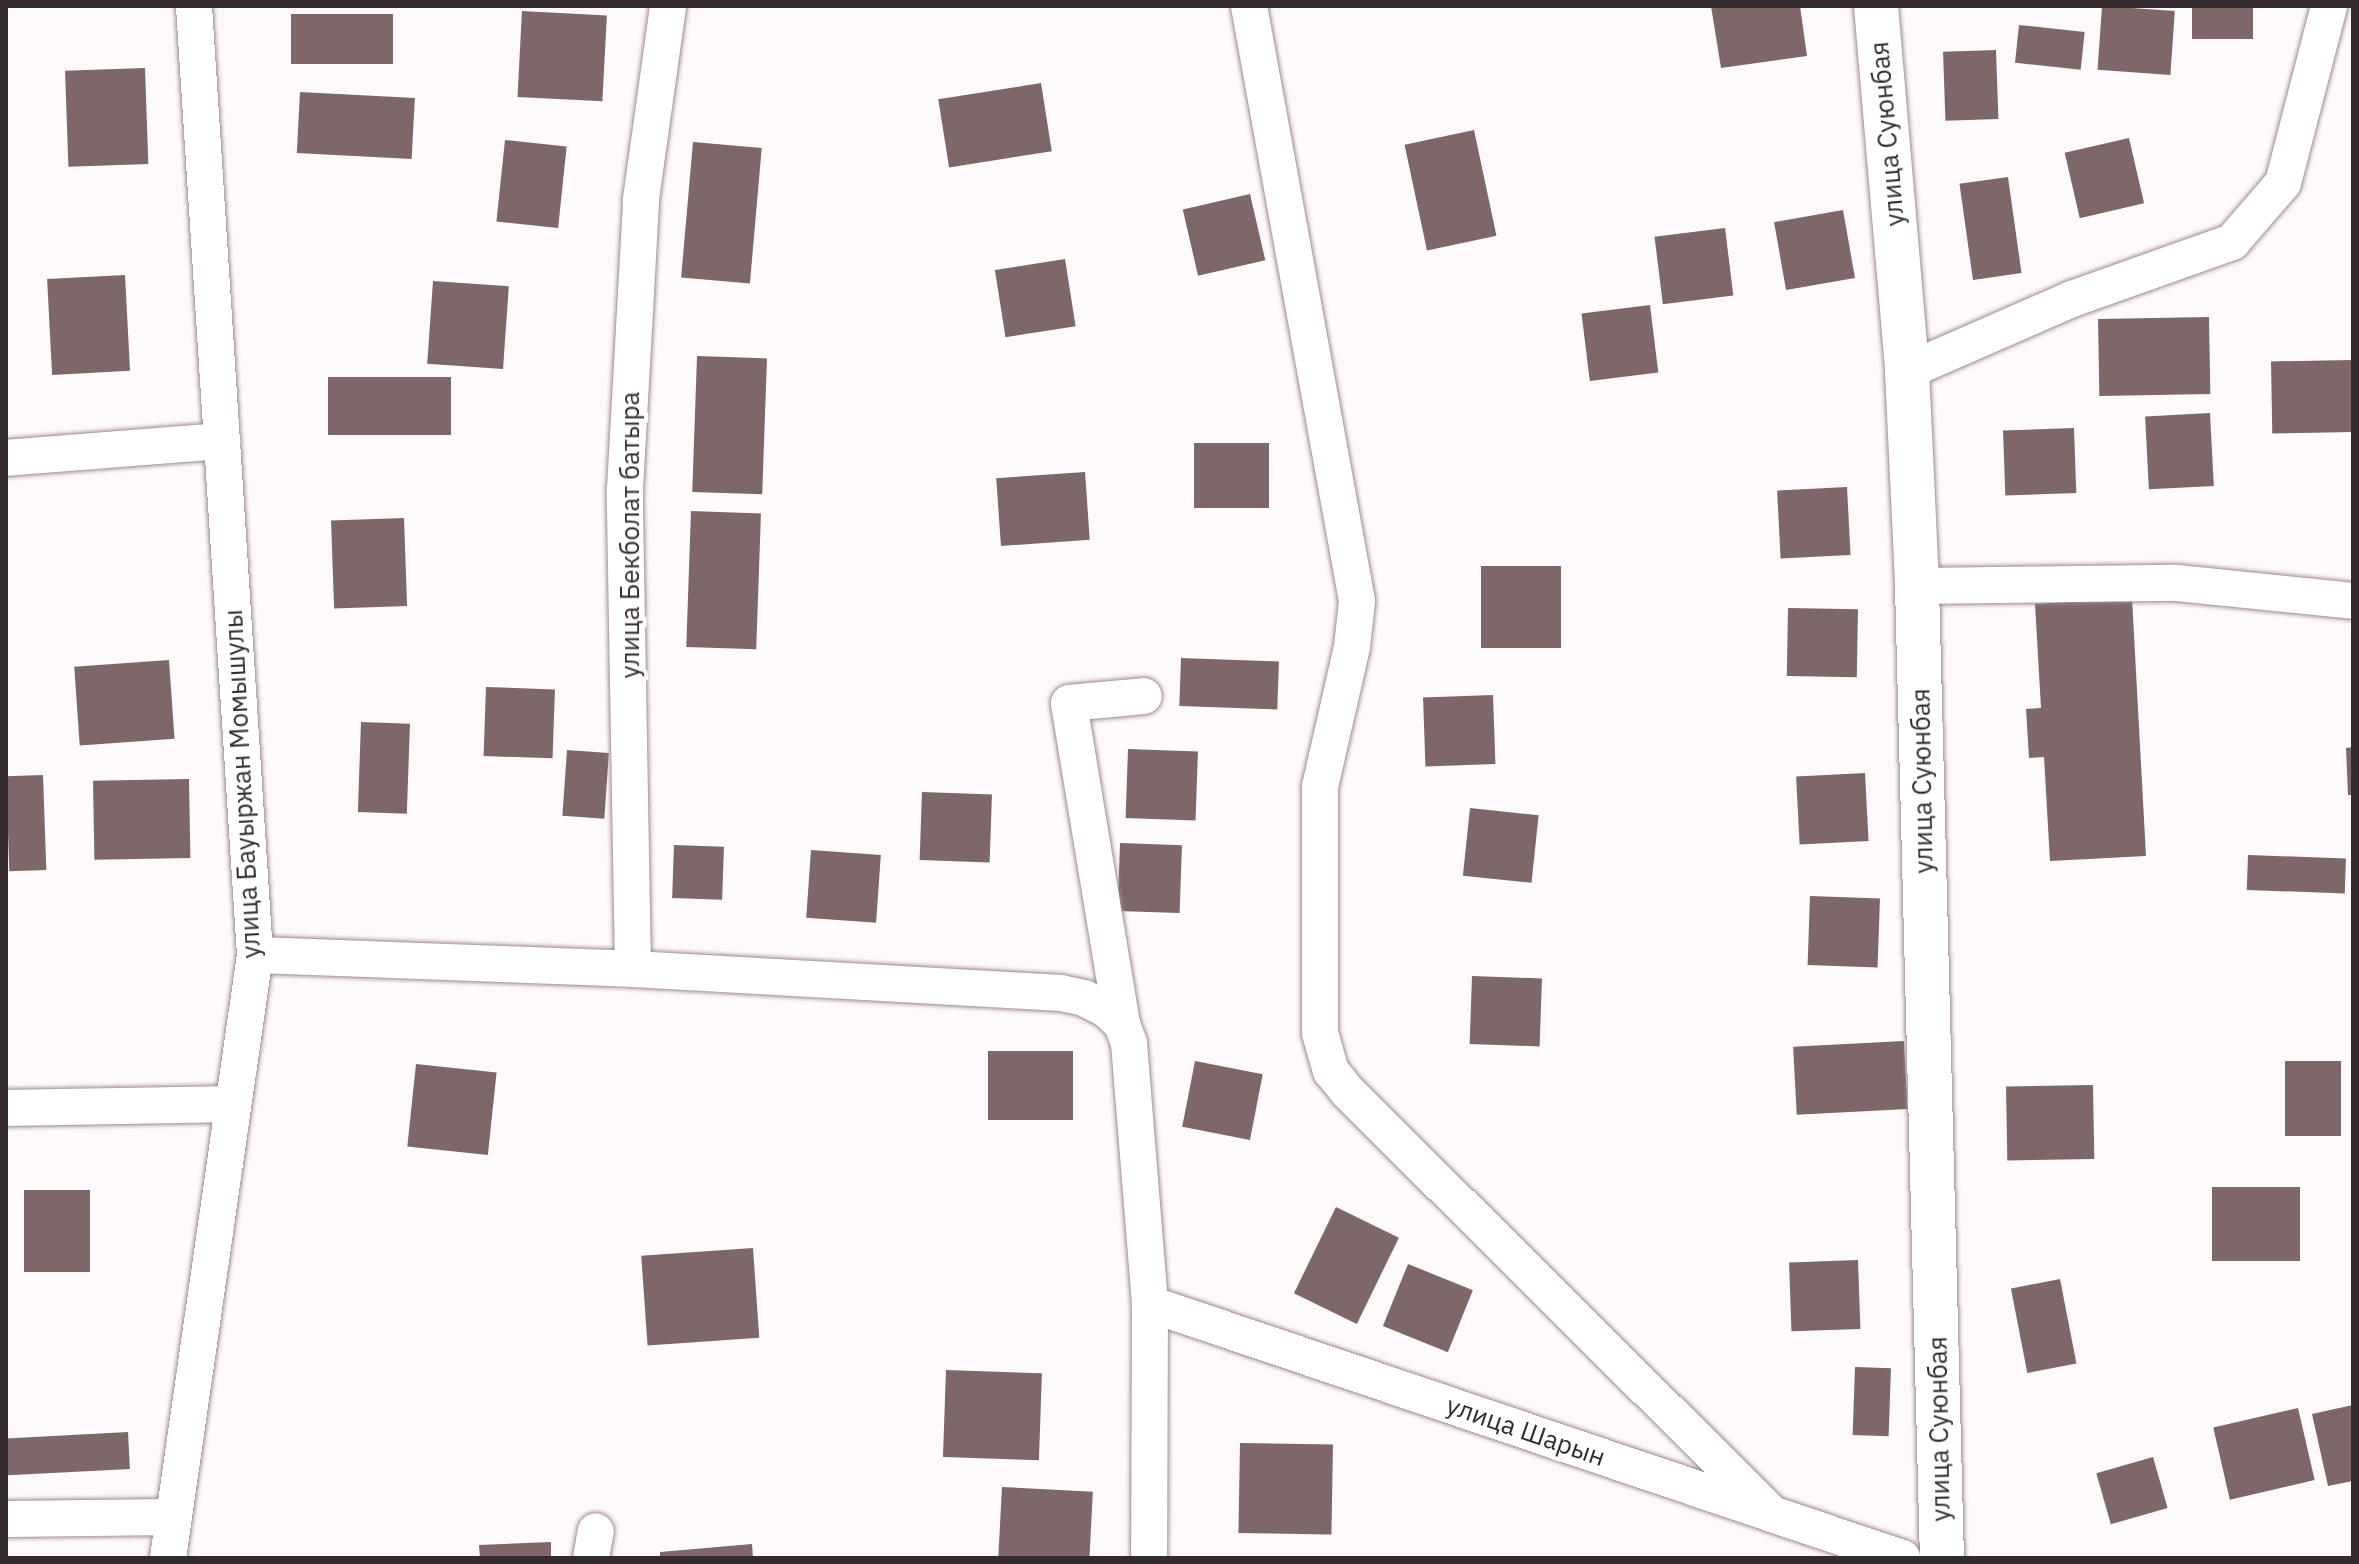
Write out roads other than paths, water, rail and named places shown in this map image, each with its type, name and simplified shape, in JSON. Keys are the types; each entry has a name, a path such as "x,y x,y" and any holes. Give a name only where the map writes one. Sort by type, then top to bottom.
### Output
{"main road":[{"name":"улица Суюнбая","path":"1876,6 1907,371 1917,586 1942,1558"}],"street":[{"name":"улица Бауыржан Момышулы","path":"168,1558 255,955 194,6"},
{"name":"улица Бекболат батыра","path":"633,969 625,489 641,199 668,6"},
{"path":"1249,6 1357,601 1352,647 1320,787 1320,1033 1331,1071 1771,1513"},
{"path":"1907,371 2072,299 2232,242 2283,183 2329,6"},
{"path":"6,458 222,441"},
{"path":"1917,586 2177,583 2353,601"},
{"path":"1144,696 1069,703 1122,1024 1129,1043 1150,1304 1149,1558"},
{"path":"255,955 633,969 1061,993 1084,998 1106,1009 1122,1024"},
{"path":"6,1108 233,1104"},
{"name":"улица Шарын","path":"1150,1304 1902,1558"},
{"path":"6,1519 174,1517"}]}
